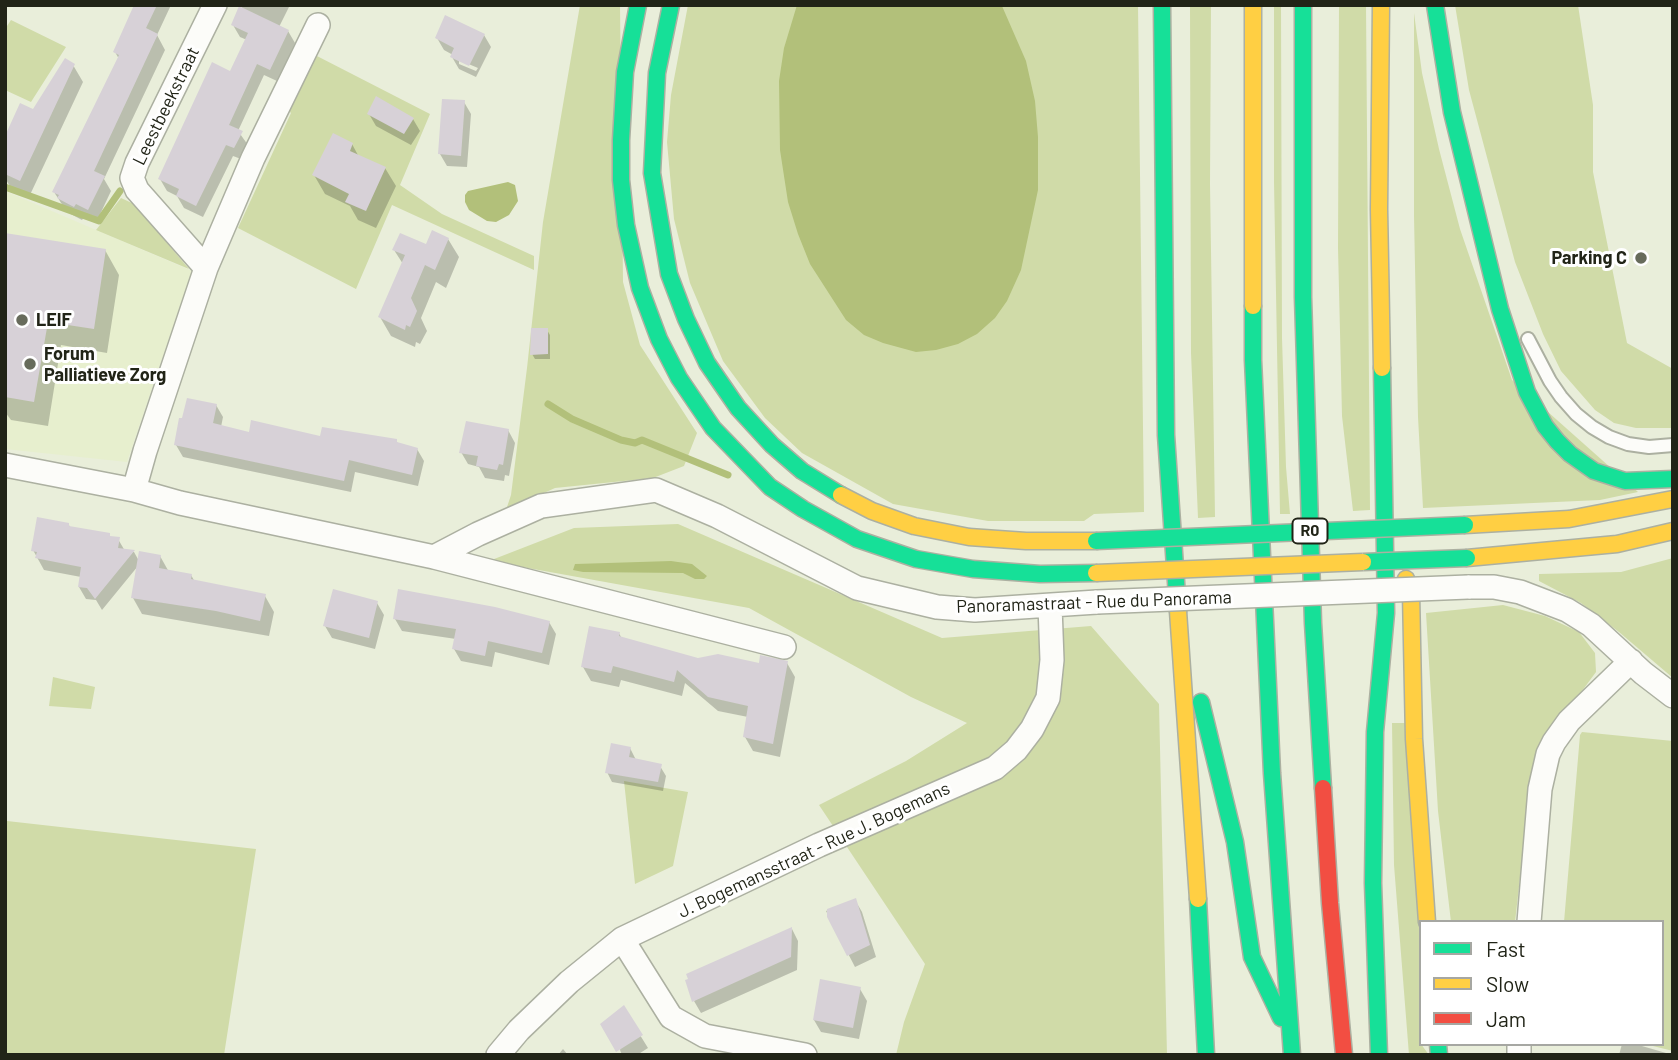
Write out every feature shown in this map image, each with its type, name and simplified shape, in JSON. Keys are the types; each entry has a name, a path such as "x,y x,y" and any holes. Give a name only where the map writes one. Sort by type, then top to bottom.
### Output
{"highway":[{"path":"638,5 625,72 621,180 626,225 640,288 659,339 685,386 713,428 770,486 820,520 858,539 916,559 973,569 1040,574 1466,558 1605,545 1673,531"},
{"path":"671,5 657,74 652,173 669,274 686,319 707,363 738,408 772,445 802,471 872,511 914,526 969,537 1026,541 1096,541 1465,526 1569,519 1673,499"},
{"path":"1162,5 1166,435 1196,860 1206,1055"},
{"path":"1253,5 1253,360 1272,773 1291,1047"},
{"name":"R0","path":"1303,5 1303,297 1313,623 1330,903 1344,1055"},
{"path":"1378,1055 1373,883 1374,780 1375,732 1386,613 1379,208 1381,5"},
{"path":"1435,5 1452,112 1500,309 1527,393 1545,426 1570,454 1594,471 1625,481 1650,482 1673,478"},
{"path":"1385,513 1411,593 1414,739 1427,920"},
{"path":"1180,628 1207,721 1235,842 1252,957 1291,1047"}],"street":[{"name":"Leestbeekstraat","path":"206,268 137,190 132,178 215,5"},
{"path":"134,490 206,268 254,158 318,25"},
{"path":"5,465 134,490 180,503 434,557 784,647"},
{"name":"Panoramastraat - Rue du Panorama","path":"434,557 541,506 656,490 717,516 858,588 937,607 975,610 1097,602 1494,587 1543,599 1591,625 1673,696"},
{"name":"J. Bogemansstraat - Rue J. Bogemans","path":"498,1055 519,1030 569,982 622,939 819,845 995,768 1016,750 1032,729 1048,698 1052,660 1050,606"},
{"path":"1529,920 1540,789 1548,754 1553,742 1569,721 1631,661"},
{"path":"622,939 671,1017 705,1036 805,1055"}],"lane":[{"path":"1479,222 1510,295"},
{"path":"1525,332 1550,382 1576,414 1592,427 1628,444 1649,447 1673,444"}],"shaded area":[{"path":"580,5 620,5 623,282 640,345 697,433 684,466 653,478 555,488 506,510 511,495 543,222"},
{"path":"688,5 1138,5 1144,512 1094,514 1084,521 988,521 893,504 802,453 765,418 723,361 690,283 674,219 667,142 671,95"},
{"path":"797,5 1002,6 1026,61 1035,101 1038,190 1021,270 1007,301 995,318 977,334 958,344 916,352 864,335 846,320 810,264 788,202 780,150 779,81 784,48"},
{"path":"1190,5 1211,5 1210,184 1215,517 1198,518 1191,353"},
{"path":"1274,5 1281,5 1282,338 1290,514 1280,514"},
{"path":"1339,5 1366,5 1370,510 1353,511 1342,416 1338,248"},
{"path":"1455,5 1578,5 1593,105 1593,172 1627,343 1673,369 1673,428 1636,428 1614,423 1595,410 1561,371 1543,334 1515,262 1469,90"},
{"path":"1414,13 1422,73 1460,229 1512,380 1638,492 1600,500 1423,508 1418,417 1414,216"},
{"path":"11,20 66,47 31,102 5,90 5,29"},
{"path":"315,55 430,114 400,185 442,214 534,256 534,270 392,205 356,289 238,228"},
{"path":"508,182 515,185 518,201 509,215 496,222 487,221 469,210 465,202 468,191"},
{"path":"5,191 192,271 127,462 5,449"},
{"path":"121,198 134,204 189,269 96,230"},
{"path":"678,524 942,638 1091,626 1159,704 1167,1055 896,1055 904,1022 925,964 819,805 906,761 967,723 911,697 749,608 489,561 574,528"},
{"path":"1673,558 1673,678 1581,603 1539,581 1539,574 1621,572"},
{"path":"671,561 692,564 707,576 704,579 695,579 683,573 573,570 575,564"},
{"path":"1503,605 1545,616 1579,632 1595,653 1596,672 1539,749 1529,798 1515,920 1451,920 1438,811 1426,613"},
{"path":"53,677 95,687 91,709 49,706"},
{"path":"1392,723 1406,723 1419,924 1419,1046 1422,1046 1429,1055 1409,1055 1394,865"},
{"path":"1582,732 1673,741 1673,1051 1653,1046 1664,1046 1664,920 1564,920"},
{"path":"624,781 688,792 673,866 635,884"},
{"path":"7,821 256,849 224,1055 5,1055"}],"building":[{"path":"134,5 157,5 146,28 158,34 94,171 105,176 88,210 76,204 74,207 57,198 59,195 52,192 119,55 113,52"},
{"path":"239,6 289,30 270,70 257,64 229,125 243,131 234,148 226,145 196,206 176,196 179,189 158,179 212,62 230,71 248,33 231,25"},
{"path":"445,15 485,34 469,66 450,57 454,48 435,38"},
{"path":"65,58 75,64 20,181 5,174 5,136 20,103 33,109"},
{"path":"376,96 414,118 404,134 367,114"},
{"path":"442,99 465,100 461,156 438,154"},
{"path":"333,133 353,143 350,151 386,167 366,211 345,202 349,194 312,175"},
{"path":"432,230 449,238 435,270 425,265 411,298 417,311 410,327 406,325 405,330 378,317 405,255 392,250 400,233 426,244"},
{"path":"5,233 106,249 94,329 48,322 34,402 5,397"},
{"path":"531,328 548,328 548,354 530,355"},
{"path":"187,398 217,404 213,423 249,432 251,420 320,436 322,427 397,439 397,442 418,448 412,475 349,460 344,481 174,445 179,418 182,418"},
{"path":"466,421 509,429 503,465 499,464 497,470 476,466 478,456 459,453"},
{"path":"37,517 110,533 110,536 120,537 118,548 135,550 95,599 87,588 78,587 81,567 35,558 37,552 31,551"},
{"path":"139,551 161,555 159,568 192,574 191,579 266,594 260,621 216,611 131,598"},
{"path":"333,589 378,601 369,638 323,626"},
{"path":"398,589 495,607 550,621 542,653 488,641 485,656 452,649 456,629 393,619"},
{"path":"589,626 620,632 619,636 698,658 718,654 759,663 760,655 788,661 773,744 743,737 748,706 708,697 677,670 674,682 613,666 611,673 581,667"},
{"path":"611,743 631,747 629,757 662,764 658,782 605,773"},
{"path":"856,898 870,945 847,956 827,917 827,909"},
{"path":"792,927 791,957 692,1002 685,980 688,979 686,974"},
{"path":"820,979 861,987 853,1028 813,1020"},
{"path":"624,1005 643,1035 616,1052 600,1024"}],"waterway":[{"path":"5,187 99,221 120,191"},
{"path":"548,404 572,419 621,440 635,443 642,440 728,475"}],"traffic: fast":[{"path":"638,5 625,72 621,140 621,180 626,225 640,288 659,339 679,378 713,428 770,487 857,539 916,559 973,569 1040,574 1096,573"},
{"path":"671,5 657,73 652,173 669,274 707,363 738,408 772,445 802,471 841,495"},
{"path":"1162,5 1166,435 1178,611"},
{"path":"1303,5 1303,297 1313,623 1323,788"},
{"path":"1435,5 1452,112 1500,309 1527,392 1545,426 1557,441 1594,471 1625,481 1673,479"},
{"path":"1253,306 1253,360 1272,773 1292,1055"},
{"path":"1379,1055 1373,883 1375,732 1386,613 1382,368"},
{"path":"1096,541 1465,525"},
{"path":"1363,562 1467,558"},
{"path":"1201,702 1235,842 1252,957 1281,1018"},
{"path":"1198,899 1206,1055"},
{"path":"1438,1046 1439,1055"}],"traffic: slow":[{"path":"1253,5 1253,306"},
{"path":"1381,5 1379,209 1382,368"},
{"path":"841,495 872,511 914,526 969,537 1026,541 1096,541"},
{"path":"1465,525 1569,519 1673,499"},
{"path":"1467,558 1617,544 1673,531"},
{"path":"1096,573 1363,562"},
{"path":"1406,579 1411,593 1414,739 1427,920"},
{"path":"1178,611 1198,899"}],"traffic: jam":[{"path":"1323,788 1344,1055"}],"place":[{"name":"Parking C","path":"1641,258"},
{"name":"LEIF","path":"22,320"},
{"name":"Forum Palliatieve Zorg","path":"30,364"}]}
